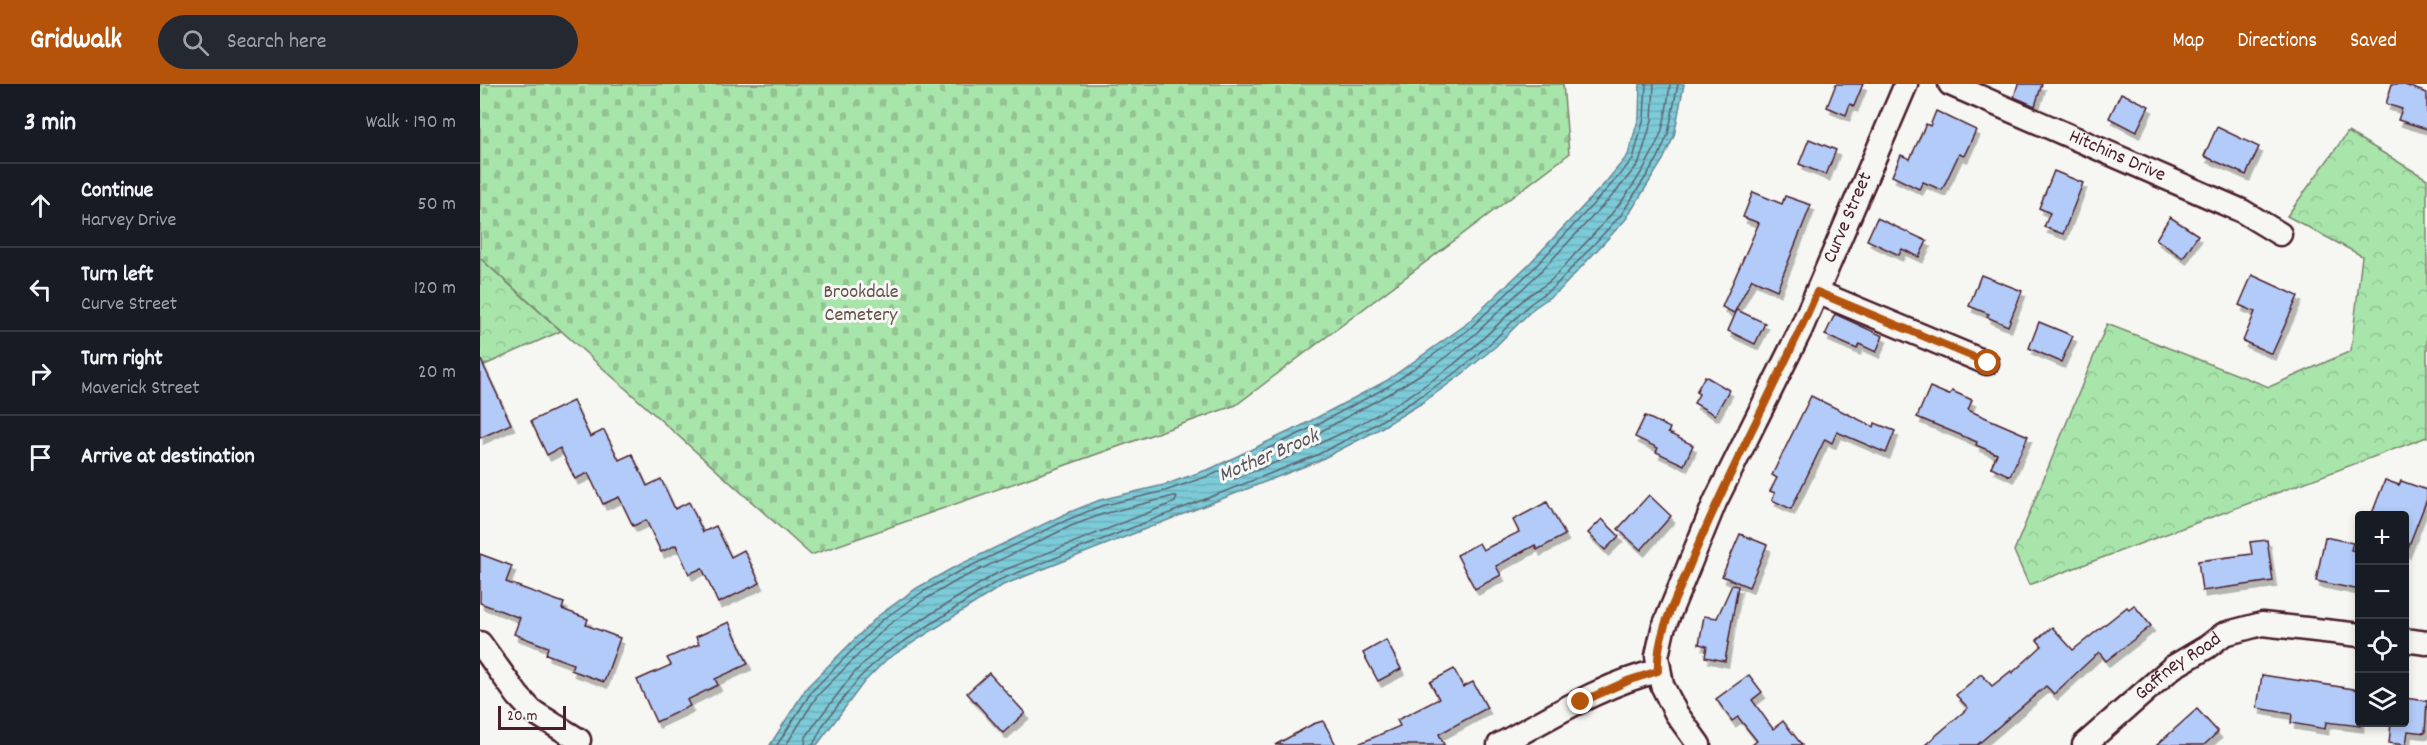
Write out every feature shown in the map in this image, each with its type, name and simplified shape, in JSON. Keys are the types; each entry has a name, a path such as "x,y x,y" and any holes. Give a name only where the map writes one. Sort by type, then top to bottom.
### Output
{"street":[{"name":"Curve Street","path":"1699,745 1676,713 1662,685 1657,656 1663,629 1715,502 1791,349 1906,84"},
{"name":"Hitchins Drive","path":"1950,84 2242,211 2280,234"},
{"path":"1817,292 1988,363"},
{"name":"Gaffney Road","path":"2084,745 2173,667 2224,634 2262,624 2355,634"},
{"path":"2409,641 2427,643"},
{"path":"480,643 518,696 532,711 579,740"},
{"path":"1499,745 1604,691 1633,678 1658,671"}],"green space":[{"name":"Brookdale Cemetery","path":"480,84 1563,84 1569,154 1236,405 811,555 480,258"},
{"path":"2348,132 2427,179 2427,437 2029,585 2014,551 2107,324 2269,387 2351,351 2362,256 2287,216"},
{"path":"480,258 561,331 480,367"}],"water":[{"name":"Mother Brook","path":"1640,84 1684,84 1674,136 1663,160 1626,219 1559,291 1534,308 1496,346 1461,375 1422,403 1374,432 1318,461 1003,585 887,659 864,682 817,745 770,745 807,687 878,616 917,588 1065,514 1100,500 1164,485 1212,468 1301,426 1386,381 1464,326 1529,264 1628,155 1639,117"}],"building":[{"path":"1836,84 1863,84 1854,106 1850,104 1846,115 1827,107"},
{"path":"2018,84 2042,84 2035,106 2014,97"},
{"path":"2392,84 2402,84 2427,93 2427,129 2398,120 2402,109 2386,104"},
{"path":"2121,93 2149,106 2136,132 2109,118"},
{"path":"1936,111 1976,130 1964,156 1959,154 1942,190 1923,182 1919,189 1892,176 1901,155 1910,159 1926,124 1930,126"},
{"path":"2217,127 2259,147 2246,175 2204,156"},
{"path":"1809,139 1836,150 1826,175 1799,164"},
{"path":"2054,171 2083,183 2063,234 2044,227 2050,213 2039,208"},
{"path":"1753,192 1782,204 1785,196 1811,205 1777,290 1752,279 1734,313 1722,307 1759,223 1743,217"},
{"path":"2170,217 2198,235 2183,258 2156,239"},
{"path":"1877,218 1927,241 1919,257 1902,249 1899,255 1867,240"},
{"path":"1981,275 2022,291 2008,326 1987,317 1989,314 1969,306"},
{"path":"2252,275 2298,296 2272,354 2243,341 2255,312 2239,305"},
{"path":"1737,310 1765,323 1755,344 1728,331"},
{"path":"1835,314 1883,336 1876,352 1859,344 1857,349 1825,335"},
{"path":"2039,322 2073,336 2061,362 2029,348"},
{"path":"480,358 511,424 480,438"},
{"path":"1705,376 1729,390 1715,415 1694,403 1699,394 1696,392"},
{"path":"1930,387 1949,395 1952,391 1972,400 1968,410 2028,436 2010,476 1991,467 1997,454 1976,445 1977,442 1917,417"},
{"path":"1811,396 1874,427 1875,423 1895,431 1886,453 1837,432 1832,443 1825,439 1791,509 1772,500 1775,493 1770,491 1777,478 1772,475"},
{"path":"573,401 590,437 604,430 619,460 632,454 647,486 661,479 675,509 689,502 703,532 716,526 731,557 744,550 760,583 718,603 702,568 689,574 676,545 661,552 646,520 633,526 619,497 603,504 588,473 575,479 560,448 547,455 531,421"},
{"path":"1645,416 1670,428 1668,433 1693,445 1684,465 1656,452 1658,448 1635,437"},
{"path":"2385,480 2399,485 2401,481 2427,490 2427,499 2409,545 2409,511 2373,511"},
{"path":"1649,495 1671,516 1641,550 1618,529"},
{"path":"1547,502 1565,535 1537,550 1535,545 1496,566 1501,575 1475,589 1457,555 1479,543 1483,550 1519,532 1513,520"},
{"path":"1602,519 1619,536 1605,550 1588,533"},
{"path":"1740,534 1767,545 1749,587 1722,576"},
{"path":"2325,537 2353,543 2351,550 2355,551 2355,589 2316,581"},
{"path":"2267,540 2273,581 2202,591 2198,561 2252,554 2250,542"},
{"path":"480,554 512,566 506,582 564,603 562,609 588,619 586,625 620,638 604,682 571,670 573,664 546,654 548,647 514,634 520,618 480,603"},
{"path":"1732,585 1738,586 1725,661 1705,657 1707,646 1699,644 1704,616 1717,618"},
{"path":"2134,605 2151,626 2106,661 2099,652 2054,694 2046,686 1977,745 1925,745 1968,708 1956,695 1981,674 1992,686 2011,671 2012,673 2042,646 2037,640 2052,627 2073,650 2127,607 2129,609"},
{"path":"729,622 748,664 715,679 718,685 687,700 690,706 656,722 637,680 671,665 667,658 699,644 696,637"},
{"path":"1386,640 1401,669 1378,681 1363,653"},
{"path":"1454,669 1463,687 1473,682 1487,708 1439,734 1444,745 1356,745 1400,726 1397,720 1439,699 1430,682"},
{"path":"989,673 1025,713 1003,733 967,693"},
{"path":"1749,675 1762,692 1752,700 1773,729 1783,721 1802,745 1752,745 1757,741 1738,717 1732,721 1716,699"},
{"path":"2262,675 2355,689 2355,725 2326,722 2325,729 2291,723 2292,714 2257,708"},
{"path":"2409,699 2427,701 2425,733 2408,731 2406,745 2389,743 2391,727 2409,727"},
{"path":"2197,709 2218,732 2204,745 2157,745"},
{"path":"1323,721 1336,745 1275,745 1313,724"}],"route":[{"path":"1581,702 1630,680 1658,671 1657,656 1663,629 1715,502 1817,292 1988,363"}]}
